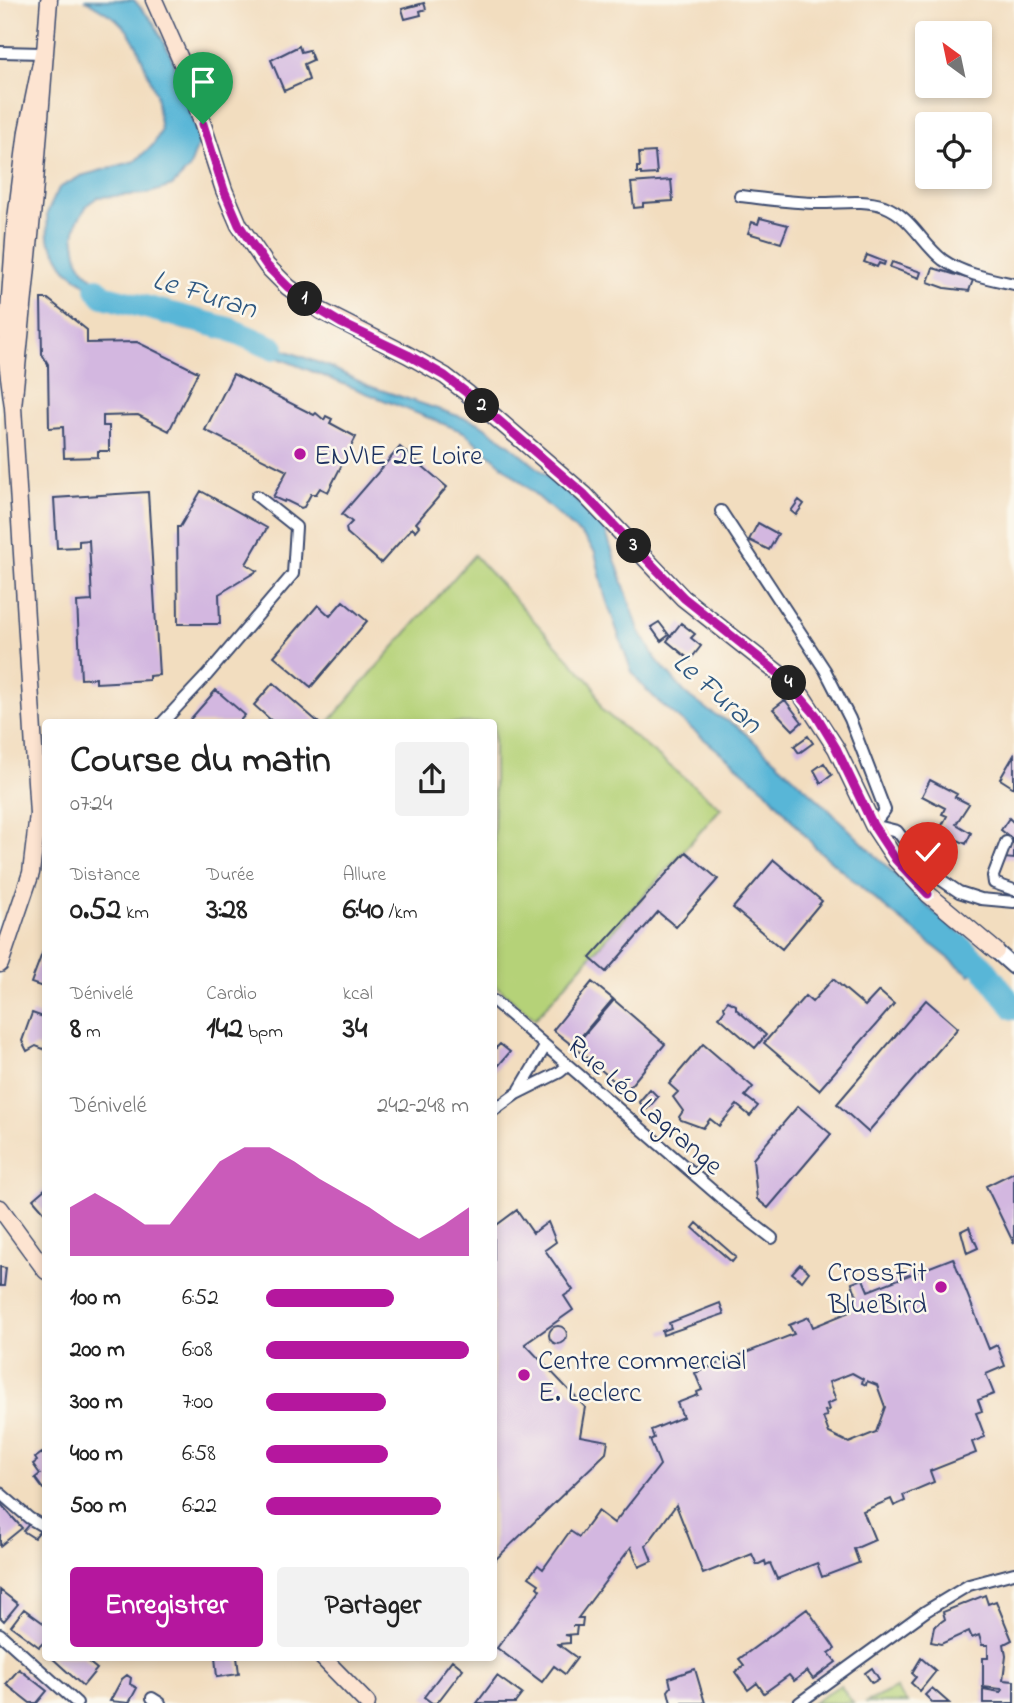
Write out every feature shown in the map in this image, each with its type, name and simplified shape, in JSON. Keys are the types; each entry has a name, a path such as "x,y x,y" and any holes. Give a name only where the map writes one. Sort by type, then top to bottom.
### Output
{"main road":[{"path":"0,964 31,873 41,807 38,730 7,407 6,354 15,226 27,131 43,53 49,0"},
{"path":"154,0 185,70 224,190 239,225 267,266 288,287 321,311 408,355 445,376 467,393 585,495 675,590 782,676 816,715 836,748 873,825 896,860 928,894 996,951"},
{"path":"0,1208 42,1266"},
{"path":"325,1661 367,1703"}],"street":[{"path":"0,52 43,53"},
{"path":"740,196 790,202 860,201 884,206 901,215 917,229 930,248 945,261 979,276 1014,284"},
{"path":"166,719 293,574 296,527 257,496"},
{"path":"721,511 825,670 850,719 885,810 873,825 897,831 928,871 958,892 981,899 1014,902"},
{"path":"1006,842 993,876 994,883 1014,890"},
{"path":"996,951 1014,968"},
{"name":"Rue Léo Lagrange","path":"497,1004 728,1204 772,1238"},
{"path":"516,1094 545,1046"},
{"path":"497,1108 516,1094 567,1066"},
{"path":"0,1493 42,1526"},
{"path":"799,1703 926,1611 969,1585 1014,1573"},
{"path":"0,1634 77,1703"}],"green space":[{"path":"474,555 593,685 602,710 721,808 535,1019 497,987 497,719 331,719"},
{"path":"840,1685 853,1703 813,1703"},
{"path":"896,1688 907,1703 865,1703"}],"water":[{"path":"86,0 134,0 154,23 171,56 199,142 189,169 172,186 146,194 98,197 88,204 77,222 74,236 78,260 84,270 111,295 132,304 227,330 330,367 369,386 479,423 510,445 575,499 605,530 639,630 656,659 686,694 710,712 737,726 823,804 927,906 988,957 970,975 816,848 765,789 659,702 641,684 631,670 605,596 595,552 586,539 464,432 231,339 184,329 111,305 66,269 48,239 47,213 59,188 81,176 135,161 153,145 161,131 156,94 137,46 128,31 116,19"}],"building":[{"path":"424,3 426,9 420,11 421,15 405,19 402,9"},
{"path":"299,46 301,52 309,50 313,60 304,64 309,80 284,91 271,60"},
{"path":"655,152 657,174 637,173 637,167 640,167 639,153"},
{"path":"671,180 673,201 643,203 643,207 634,208 631,183"},
{"path":"760,218 788,225 781,243 748,233 752,222 758,224"},
{"path":"867,255 885,262 884,265 879,263 877,267 864,262"},
{"path":"892,262 921,272 919,278 890,267"},
{"path":"933,268 973,280 969,291 945,288 928,282"},
{"path":"41,299 48,299 87,330 87,343 137,342 198,372 169,431 138,415 103,416 103,426 109,426 109,451 98,451 98,457 64,458 63,427 49,428 48,364 42,354"},
{"name":"ENVIE 2E Loire","path":"233,374 314,415 316,413 324,420 326,416 332,419 330,423 356,437 328,492 320,488 316,494 311,494 301,508 273,497 287,471 205,430"},
{"path":"400,447 447,487 416,523 419,526 415,531 412,528 381,563 347,533 346,528 352,522 342,514"},
{"path":"201,491 267,528 246,564 257,571 219,594 220,624 178,624 177,527 180,527"},
{"path":"148,492 159,675 149,676 149,680 96,683 96,678 81,679 77,602 92,601 89,540 79,541 79,547 57,548 54,498"},
{"path":"799,500 804,504 796,515 791,511"},
{"path":"758,523 778,534 769,550 749,540"},
{"path":"343,601 367,621 311,687 274,656 318,605 330,616"},
{"path":"659,622 669,635 661,641 651,627"},
{"path":"681,623 695,634 691,638 701,646 690,660 667,641"},
{"path":"273,683 314,719 270,719 254,705"},
{"path":"216,690 245,715 242,719 191,719"},
{"path":"785,700 802,722 793,730 773,709"},
{"path":"808,736 813,743 799,753 794,746"},
{"path":"1014,755 1014,788 1000,779"},
{"path":"824,763 832,775 821,783 814,770"},
{"path":"930,780 957,794 955,797 969,804 956,824 971,833 966,844 939,831 947,816 942,814 945,808 922,796"},
{"path":"1009,818 1014,823 1014,840 1001,830"},
{"path":"1014,840 1014,859 1003,858 1009,844"},
{"path":"686,852 718,879 676,927 658,912 606,972 590,958"},
{"path":"774,860 822,901 782,949 733,908"},
{"path":"42,954 42,987 31,983"},
{"path":"833,979 865,1006 879,991 894,1004 819,1090 764,1043 805,996 812,1002"},
{"path":"592,982 613,999 573,1046 553,1030"},
{"path":"614,1000 665,1044 626,1091 574,1047"},
{"path":"926,1000 958,1028 868,1132 837,1104"},
{"path":"728,1001 736,1005 736,1009 766,1035 755,1048 719,1017"},
{"path":"32,1013 42,1017 42,1048 36,1046 27,1051 22,1041"},
{"path":"500,1044 510,1052 497,1067 497,1047"},
{"path":"703,1044 753,1087 745,1096 758,1106 750,1116 737,1105 719,1126 710,1119 703,1128 679,1117 683,1111 673,1097 678,1092 669,1084"},
{"path":"650,1089 658,1097 647,1109 639,1102"},
{"path":"798,1106 831,1134 768,1208 757,1199 753,1159"},
{"path":"1014,1172 1014,1244 986,1186"},
{"path":"42,1191 42,1209 33,1199"},
{"name":"Centre commercial E. Leclerc","path":"517,1210 533,1233 548,1222 556,1242 545,1250 573,1290 564,1296 573,1310 525,1344 585,1407 580,1436 608,1441 606,1453 497,1558 497,1225"},
{"path":"697,1223 736,1257 732,1262 693,1228"},
{"path":"969,1227 978,1248 967,1253 961,1231"},
{"path":"953,1258 989,1349 997,1345 1005,1366 986,1374 994,1394 978,1400 982,1411 976,1413 985,1437 972,1442 976,1453 930,1471 934,1482 903,1495 905,1501 894,1506 891,1499 863,1511 875,1540 854,1549 859,1563 822,1577 817,1563 777,1579 770,1563 766,1565 765,1561 757,1565 752,1554 703,1574 676,1505 646,1546 652,1561 639,1567 631,1547 578,1618 583,1618 582,1626 577,1626 576,1634 565,1635 570,1636 570,1643 558,1644 577,1658 565,1674 554,1666 542,1682 497,1648 540,1590 537,1587 539,1584 529,1577 538,1565 543,1569 570,1531 579,1537 598,1511 614,1523 660,1465 650,1440 654,1438 651,1430 683,1417 677,1403 698,1395 697,1392 702,1390 695,1373 794,1334 789,1325 809,1317 813,1327 852,1311 848,1299 857,1296 852,1283 863,1279 868,1291","holes":["852,1373 863,1379 862,1383 866,1385 867,1381 877,1385 885,1407 876,1432 849,1443 829,1433 823,1417 827,1416 825,1411 829,1410 827,1404 836,1400 829,1382"]},
{"path":"800,1264 809,1272 802,1281 792,1273"},
{"path":"0,1267 6,1268 4,1286 0,1286"},
{"path":"720,1303 724,1314 663,1335 662,1331 671,1328 669,1323"},
{"path":"554,1326 562,1326 567,1335 565,1342 554,1344 549,1339 549,1331"},
{"path":"42,1453 42,1488 35,1478 40,1474 33,1464 37,1461 35,1458"},
{"path":"0,1503 22,1528 0,1546"},
{"path":"29,1524 40,1531 34,1538 23,1531"},
{"path":"0,1590 18,1604 4,1621 0,1617"},
{"path":"985,1595 988,1604 996,1601 1012,1640 1004,1644 1006,1656 1003,1680 1014,1681 1014,1703 983,1703 983,1689 1001,1692 1002,1689 983,1687 983,1658 988,1658 988,1645 982,1645 979,1635 972,1638 969,1631 941,1644 931,1642 934,1627 945,1619 943,1612"},
{"path":"24,1609 42,1622 42,1644 39,1647 11,1626"},
{"path":"807,1609 835,1649 829,1653 836,1662 813,1679 807,1671 794,1681 789,1675 764,1693 757,1683 748,1690 735,1672 744,1665 739,1659"},
{"path":"921,1658 936,1671 920,1691 911,1683 916,1677 912,1673"},
{"path":"55,1661 87,1661 97,1669 83,1686"},
{"path":"215,1661 237,1661 239,1674 217,1677"},
{"path":"451,1661 463,1669 437,1703 424,1697"},
{"path":"872,1668 879,1679 872,1683 865,1673"},
{"path":"19,1669 47,1691 37,1703 30,1703 6,1684"},
{"path":"695,1669 705,1703 671,1703 669,1678"},
{"path":"127,1675 131,1678 130,1684 137,1688 129,1703 110,1701 122,1679"},
{"path":"497,1676 522,1694 515,1703 477,1703"},
{"path":"932,1688 949,1703 933,1703 925,1695"}],"waterway":[{"name":"Le Furan","path":"97,289 103,296 229,329 273,348"},
{"name":"Le Furan","path":"957,944 983,967 1014,1008"}],"place":[{"name":"ENVIE 2E Loire","path":"300,454"},
{"name":"CrossFit BlueBird","path":"941,1287"},
{"name":"Centre commercial E. Leclerc","path":"524,1375"}],"route":[{"path":"203,124 224,190 239,225 267,266 288,287 321,311 408,355 445,376 467,393 585,495 667,583 782,676 816,715 851,776 873,825 896,860 928,894"}]}
